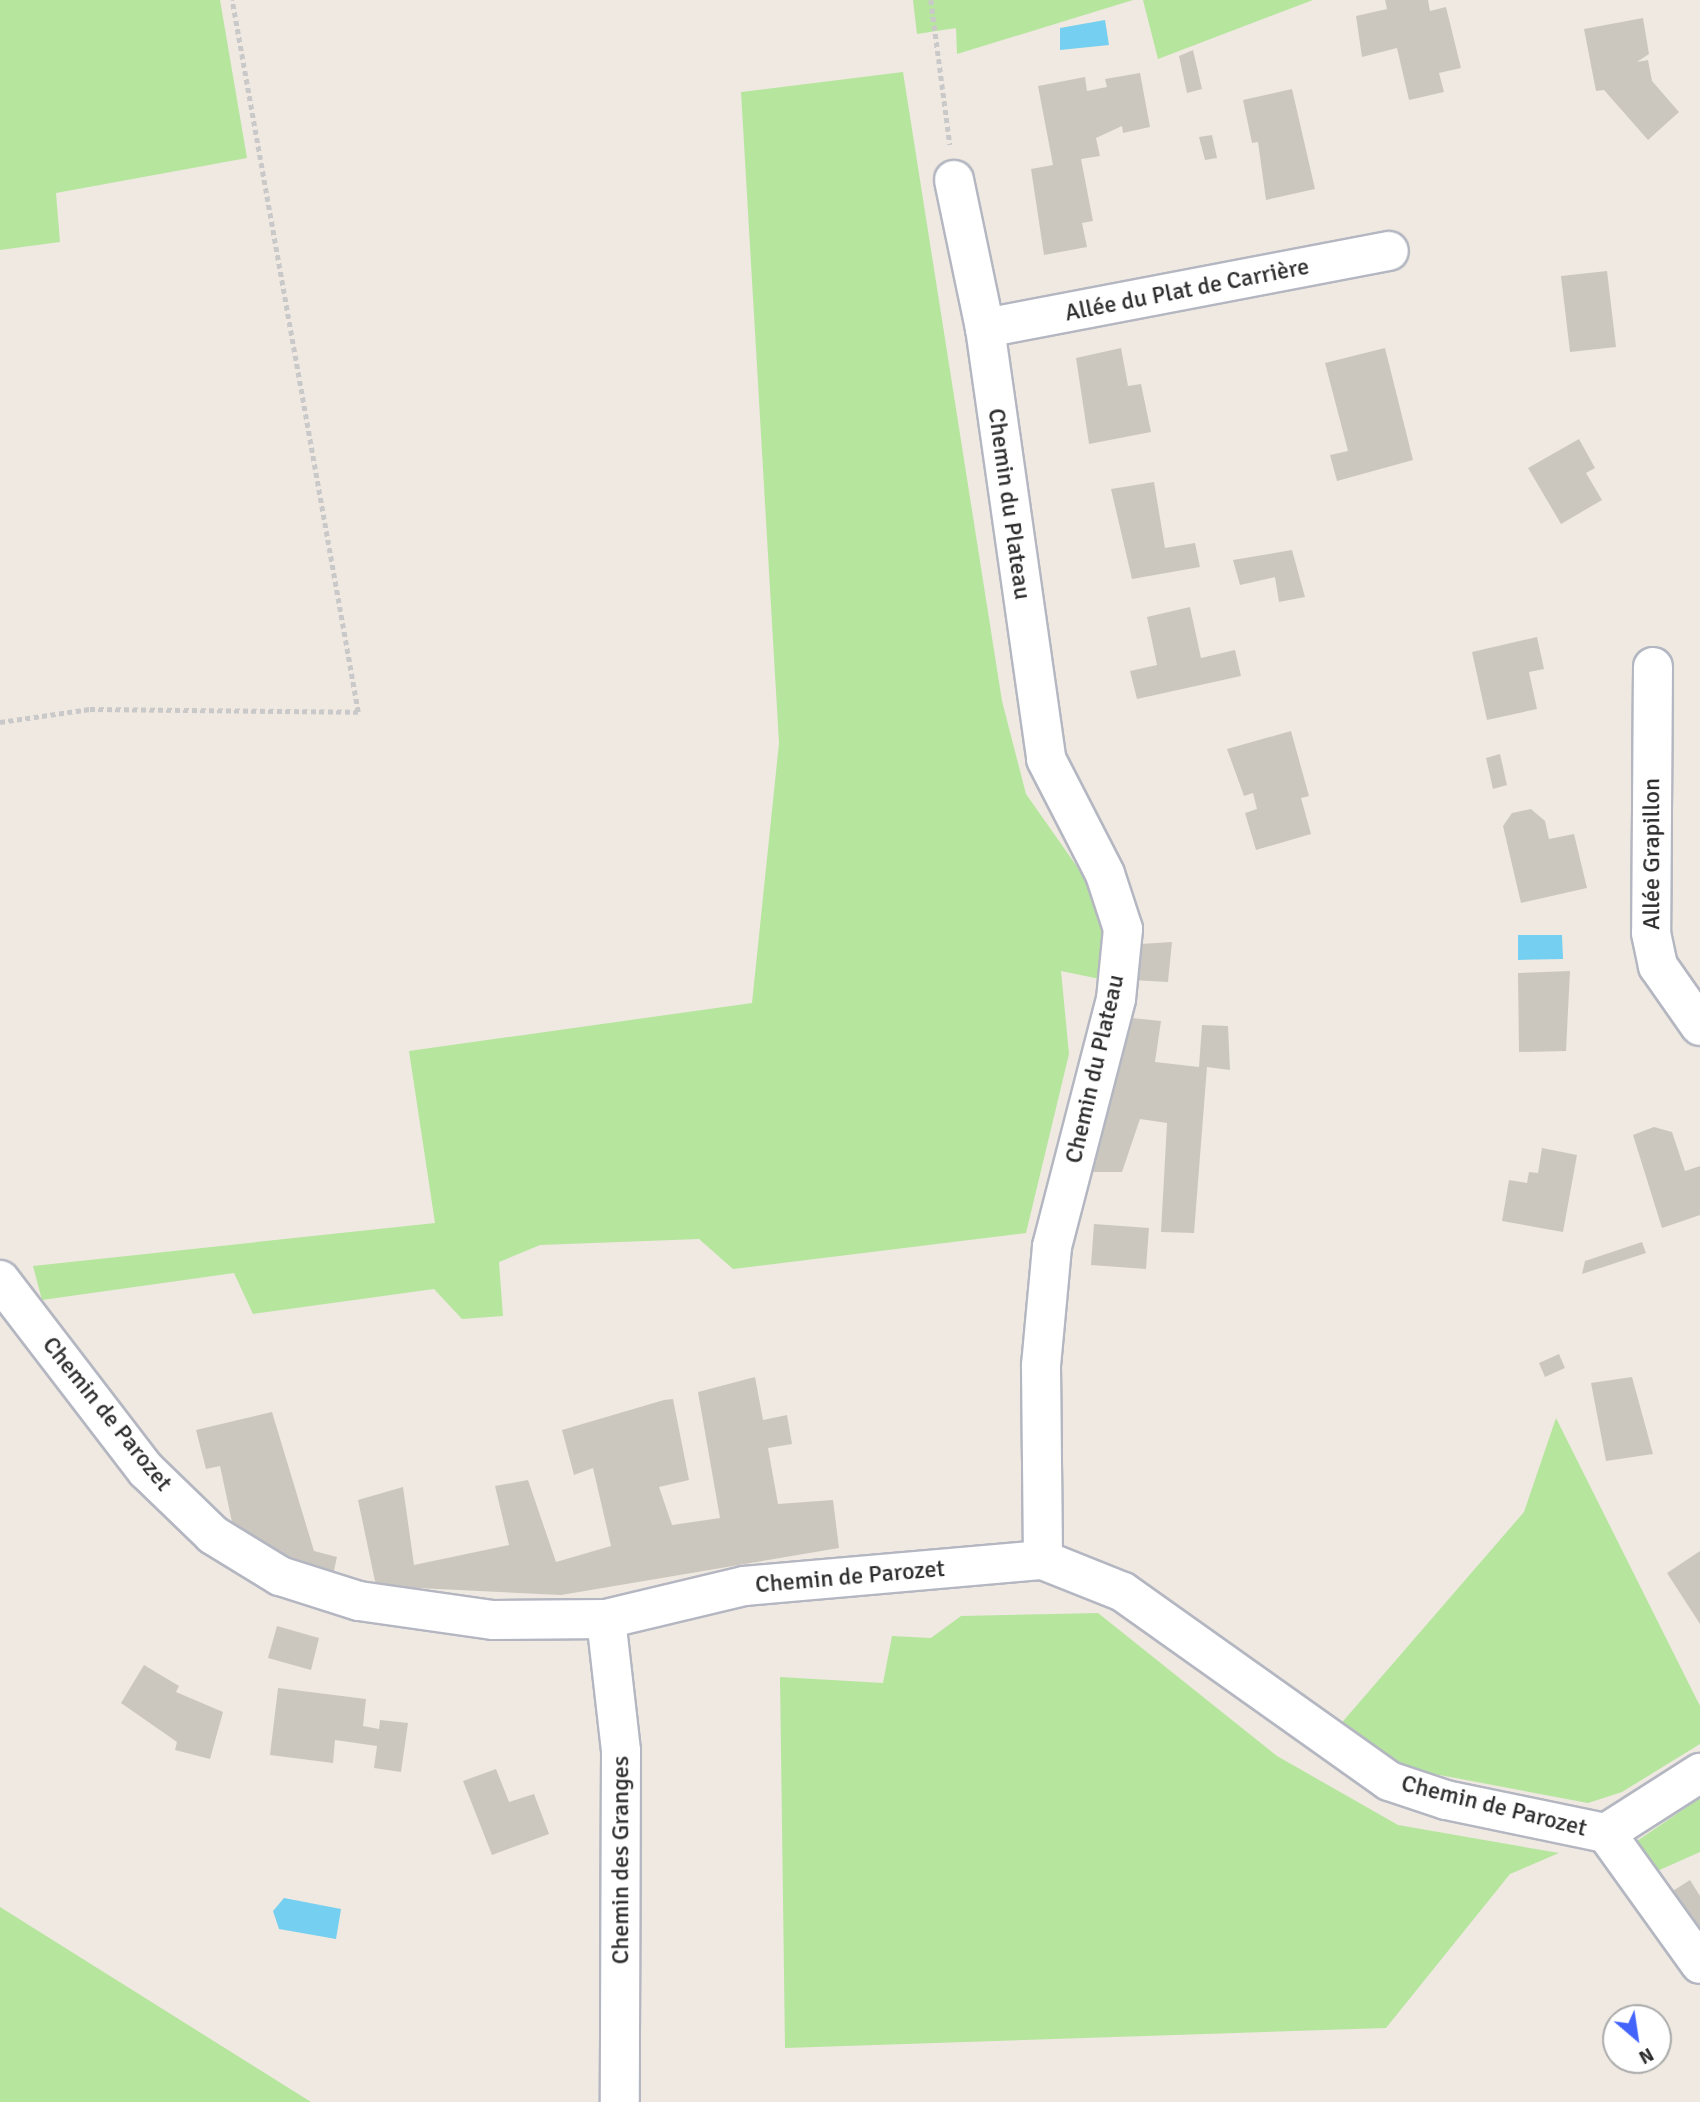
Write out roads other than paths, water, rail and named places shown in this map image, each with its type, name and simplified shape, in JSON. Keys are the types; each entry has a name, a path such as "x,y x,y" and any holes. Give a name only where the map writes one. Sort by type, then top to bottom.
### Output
{"street":[{"name":"Chemin du Plateau","path":"954,180 985,328 1046,759 1105,874 1123,929 1116,999 1052,1247 1041,1366 1043,1560"},
{"name":"Allée du Plat de Carrière","path":"985,328 1389,251"},
{"name":"Allée Grapillon","path":"1653,667 1650,933 1658,965 1700,1026"},
{"name":"Chemin de Parozet","path":"7,1305 146,1470 213,1535 280,1576 359,1601 493,1620 606,1619 744,1586 1043,1560 1123,1592 1389,1781 1446,1800 1606,1833 1700,1964"},
{"name":"Chemin des Granges","path":"606,1619 621,1751 620,2102"},
{"path":"1606,1833 1700,1773"}],"water":[{"path":"1105,20 1109,45 1060,50 1060,28"},
{"path":"1518,935 1562,935 1563,959 1518,960"},
{"path":"284,1898 341,1909 336,1939 279,1929 273,1911"}]}
